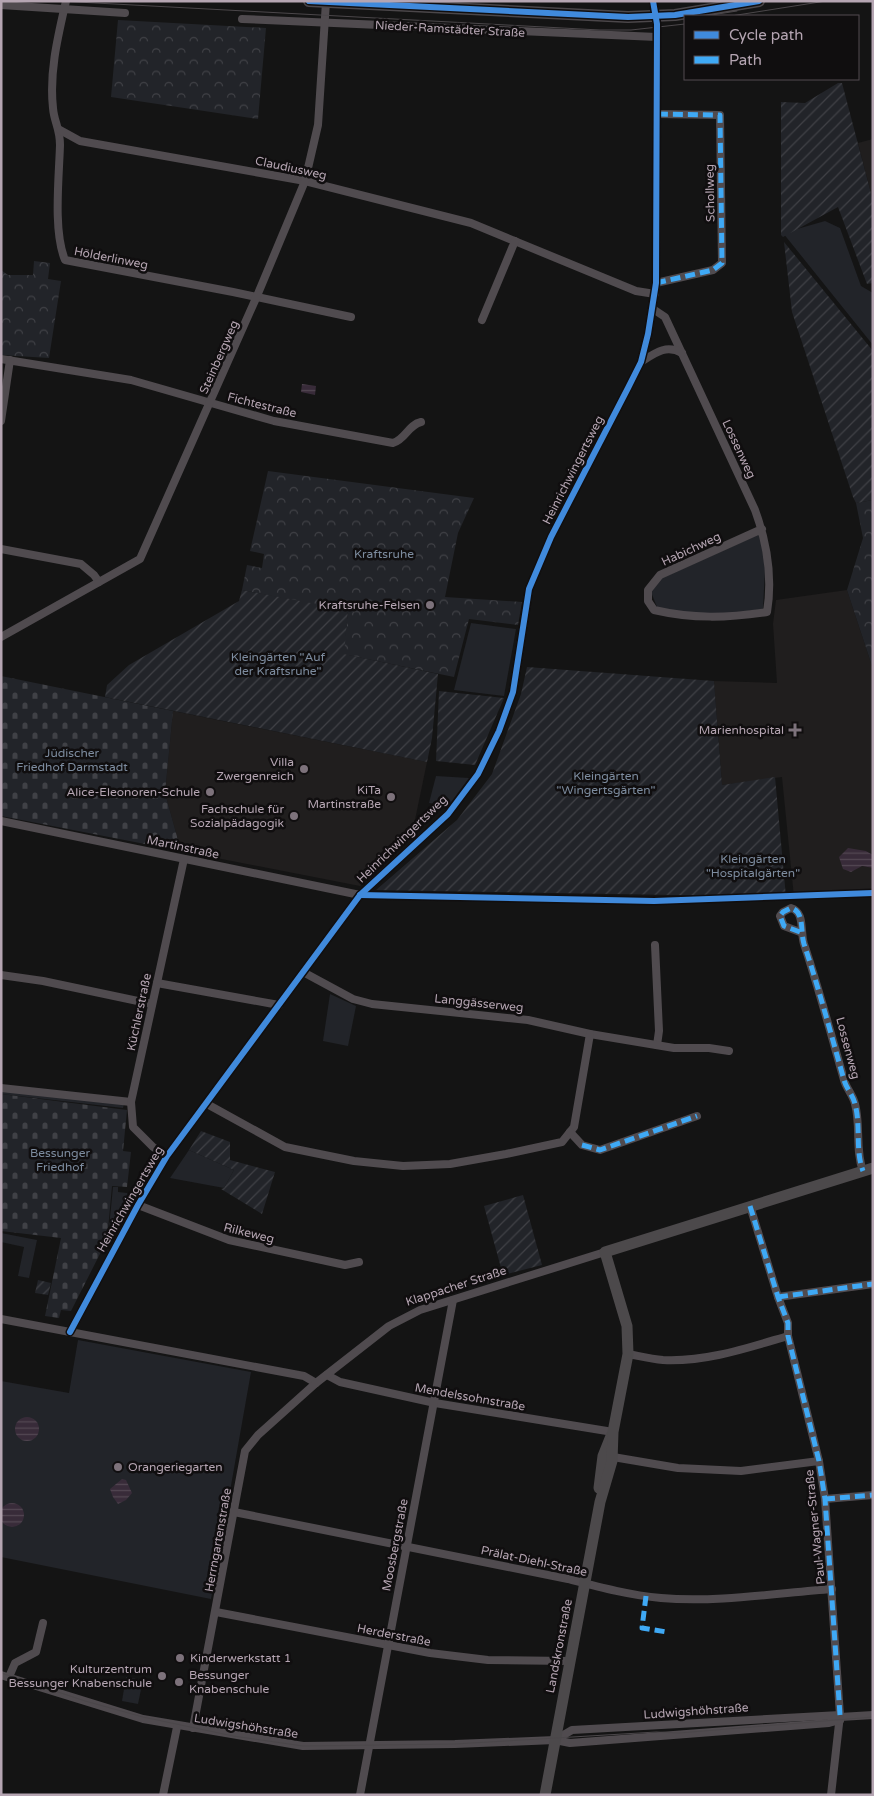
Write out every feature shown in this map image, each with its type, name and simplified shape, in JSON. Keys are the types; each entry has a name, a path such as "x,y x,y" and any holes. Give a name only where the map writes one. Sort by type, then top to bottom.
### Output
{"main road":[{"name":"Nieder-Ramstädter Straße","path":"309,1 628,17 654,16 759,1"},
{"name":"Klappacher Straße","path":"605,1252 868,1170"},
{"name":"Landskronstraße","path":"545,1795 600,1502 613,1458 613,1432 628,1354 628,1326 605,1252"},
{"name":"Landskronstraße","path":"600,1502 599,1489 603,1456 613,1432"}],"street":[{"name":"Heinrichwingertsweg","path":"70,1332 138,1205 167,1156 360,895 448,814 478,774 499,731 513,692 529,589 551,537 641,362 653,309 656,284 657,24 654,16 653,1"},
{"name":"Steinbergweg","path":"1,637 140,560 211,403 305,180 318,125 323,23 326,2"},
{"path":"1,5 65,5 125,13"},
{"name":"Hölderlinweg","path":"65,5 56,47 53,80 53,109 60,130 59,235 64,260 257,296 351,317"},
{"name":"Nieder-Ramstädter Straße","path":"242,19 657,37"},
{"name":"Schollweg","path":"656,284 713,270 722,262 720,115 657,114"},
{"name":"Claudiusweg","path":"60,130 80,141 305,180 471,223 636,291 655,294"},
{"path":"482,320 515,241"},
{"name":"Lossenweg","path":"653,309 665,317 755,510 768,550 769,576 766,612"},
{"path":"641,362 663,349 670,348 682,353"},
{"path":"1,421 5,360"},
{"name":"Fichtestraße","path":"5,360 131,380 274,422 393,443 401,441 414,424 421,422"},
{"name":"Habichweg","path":"762,529 660,575 648,590 648,601 654,610 681,616 709,618 766,612"},
{"path":"1,549 81,564 94,574 98,582"},
{"name":"Martinstraße","path":"1,821 360,895"},
{"name":"Küchlerstraße","path":"167,1156 143,1138 134,1127 131,1102 184,859"},
{"name":"Lossenweg","path":"800,932 826,1010 845,1083 855,1102 859,1124 859,1159 868,1170"},
{"path":"656,945 660,1031 656,1045"},
{"name":"Langgässerweg","path":"303,972 353,999 372,1004 528,1020 590,1034 674,1048 710,1048 729,1051"},
{"path":"1,975 43,981 152,1004"},
{"path":"157,983 279,1005"},
{"path":"207,1104 285,1147 354,1161 403,1166 450,1164 506,1154 562,1142 574,1127 590,1034"},
{"path":"1,1088 131,1102"},
{"path":"570,1132 582,1145 600,1150 697,1116"},
{"name":"Rilkeweg","path":"138,1205 229,1240 345,1265 359,1262"},
{"name":"Paul-Wagner-Straße","path":"750,1206 788,1323 788,1336 819,1461 825,1499 840,1717 831,1795"},
{"name":"Klappacher Straße","path":"316,1383 388,1326 420,1310 605,1252"},
{"path":"778,1297 873,1284"},
{"name":"Moosbergstraße","path":"360,1795 453,1300"},
{"path":"1,1319 304,1376 316,1383"},
{"path":"628,1354 661,1360 685,1360 727,1354 788,1336"},
{"name":"Mendelssohnstraße","path":"327,1375 340,1382 435,1403 613,1432"},
{"name":"Herrngartenstraße","path":"193,1728 245,1451 258,1435 316,1383"},
{"path":"613,1458 678,1468 740,1471 819,1461"},
{"path":"825,1499 873,1495"},
{"name":"Prälat-Diehl-Straße","path":"234,1512 585,1583 600,1589 662,1598 706,1598 832,1589"},
{"name":"Herderstraße","path":"216,1612 430,1653 488,1660 569,1661"},
{"path":"5,1676 15,1663 36,1652 43,1623"},
{"name":"Ludwigshöhstraße","path":"5,1676 109,1710 177,1727 303,1746 369,1746 555,1740 570,1743 829,1723 840,1717"},
{"name":"Ludwigshöhstraße","path":"555,1740 572,1730 873,1715"},
{"path":"163,1795 177,1727"}],"shaded area":[{"path":"873,139 873,201 858,143"},
{"path":"302,384 316,386 315,395 301,392"},
{"name":"Marienhospital","path":"847,590 873,669 873,855 866,851 862,866 873,868 873,897 794,897 782,777 722,785 714,681 777,683 773,624 776,600"},
{"name":"Fachschule für Sozialpädagogik","path":"173,711 427,762 411,839 360,886 181,851 165,793"},
{"path":"848,848 866,851 873,855 873,868 862,866 851,872 843,869 839,857"},
{"path":"27,1417 35,1421 39,1429 35,1437 27,1441 19,1437 15,1429 19,1421"},
{"path":"122,1479 126,1480 132,1493 126,1500 118,1504 110,1489"},
{"path":"12,1503 20,1507 24,1515 20,1523 12,1527 4,1523 0,1515 4,1507"}],"green space":[{"path":"118,20 266,28 258,119 111,97"},
{"path":"838,83 842,83 873,201 873,283 867,284 838,207 783,237 781,235 781,102 805,103"},
{"path":"825,221 840,228 861,286 873,293 873,345 783,233"},
{"path":"784,242 873,351 873,500 856,503 853,497 792,312"},
{"path":"34,261 50,263 48,279 61,281 49,358 1,355 1,270 8,275 33,275"},
{"name":"Kraftsruhe","path":"268,471 474,498 458,533 445,597 522,602 518,625 469,619 454,677 343,654 348,611 242,590 247,565 262,568 264,554 250,551"},
{"path":"873,500 873,669 847,590 863,538 856,503"},
{"path":"760,534 765,568 763,609 698,614 657,607 651,592 662,578"},
{"name":"Kleingärten \"Auf der Kraftsruhe\"","path":"242,590 348,610 344,654 438,674 432,738 427,762 105,697 107,685 129,665 239,601"},
{"path":"471,623 516,629 504,696 454,690"},
{"name":"Kleingärten \"Wingertsgärten\"","path":"527,667 714,681 722,785 775,777 786,897 376,890 457,820 492,774 521,694"},
{"name":"Jüdischer Friedhof Darmstadt","path":"1,676 173,711 165,793 181,851 1,816"},
{"path":"439,691 504,698 475,765 436,761"},
{"path":"436,776 469,778 449,805 429,803"},
{"path":"330,994 356,1006 348,1046 323,1041"},
{"path":"1,1090 124,1104 123,1108 1,1094"},
{"name":"Bessunger Friedhof","path":"1,1094 127,1110 123,1151 131,1152 127,1187 112,1186 107,1240 71,1311 61,1310 59,1318 45,1316 61,1238 1,1231"},
{"path":"201,1131 230,1142 230,1160 275,1172 262,1214 221,1189 224,1188 234,1170 189,1150"},
{"path":"189,1150 234,1170 224,1188 170,1178"},
{"path":"113,1187 118,1187 118,1192 127,1193 131,1199 108,1238"},
{"path":"523,1195 542,1265 503,1275 484,1206"},
{"path":"1,1233 37,1240 29,1278 18,1276 24,1247 1,1242"},
{"path":"38,1280 51,1283 48,1295 35,1293"},
{"name":"Orangeriegarten","path":"78,1340 251,1372 211,1599 1,1557 1,1381 69,1393"},
{"path":"126,1677 143,1680 138,1704 122,1701"}],"tram line":[{"path":"58,1 600,30 631,30 684,24"},
{"path":"737,15 826,1"},
{"path":"711,15 737,11"},
{"path":"1,1673 85,1701 143,1717 233,1736 303,1746 455,1744 656,1732 679,1733 873,1717"}],"marked path":[{"path":"656,283 713,270 722,263 720,115 657,114"},
{"path":"800,932 784,926 780,916 783,912 791,908 798,913 800,918 804,944 844,1080 853,1098 857,1112 859,1155 863,1171"},
{"path":"582,1145 600,1150 697,1116"},
{"path":"750,1206 788,1323 788,1336 819,1461 825,1499 840,1715"},
{"path":"778,1297 873,1284"},
{"path":"825,1499 873,1495"},
{"path":"646,1596 642,1628 667,1632"}],"cycle path":[{"path":"309,1 628,17 675,15 759,1"},
{"path":"70,1332 138,1205 167,1156 360,895 448,814 478,774 499,731 513,692 529,589 551,537 641,362 648,334 656,283 657,24 653,1"},
{"path":"360,895 654,901 873,893"}],"place":[{"name":"Kraftsruhe-Felsen","path":"430,605"},
{"name":"Marienhospital","path":"795,730"},
{"name":"Villa Zwergenreich","path":"304,769"},
{"name":"Alice-Eleonoren-Schule","path":"210,792"},
{"name":"KiTa Martinstraße","path":"391,797"},
{"name":"Fachschule für Sozialpädagogik","path":"294,816"},
{"name":"Orangeriegarten","path":"118,1467"},
{"name":"Kinderwerkstatt 1","path":"180,1658"},
{"name":"Kulturzentrum Bessunger Knabenschule","path":"162,1676"},
{"name":"Bessunger Knabenschule","path":"179,1682"}],"park label":[{"name":"Kleingärten \"Hospitalgärten\"","path":"753,866"}]}
